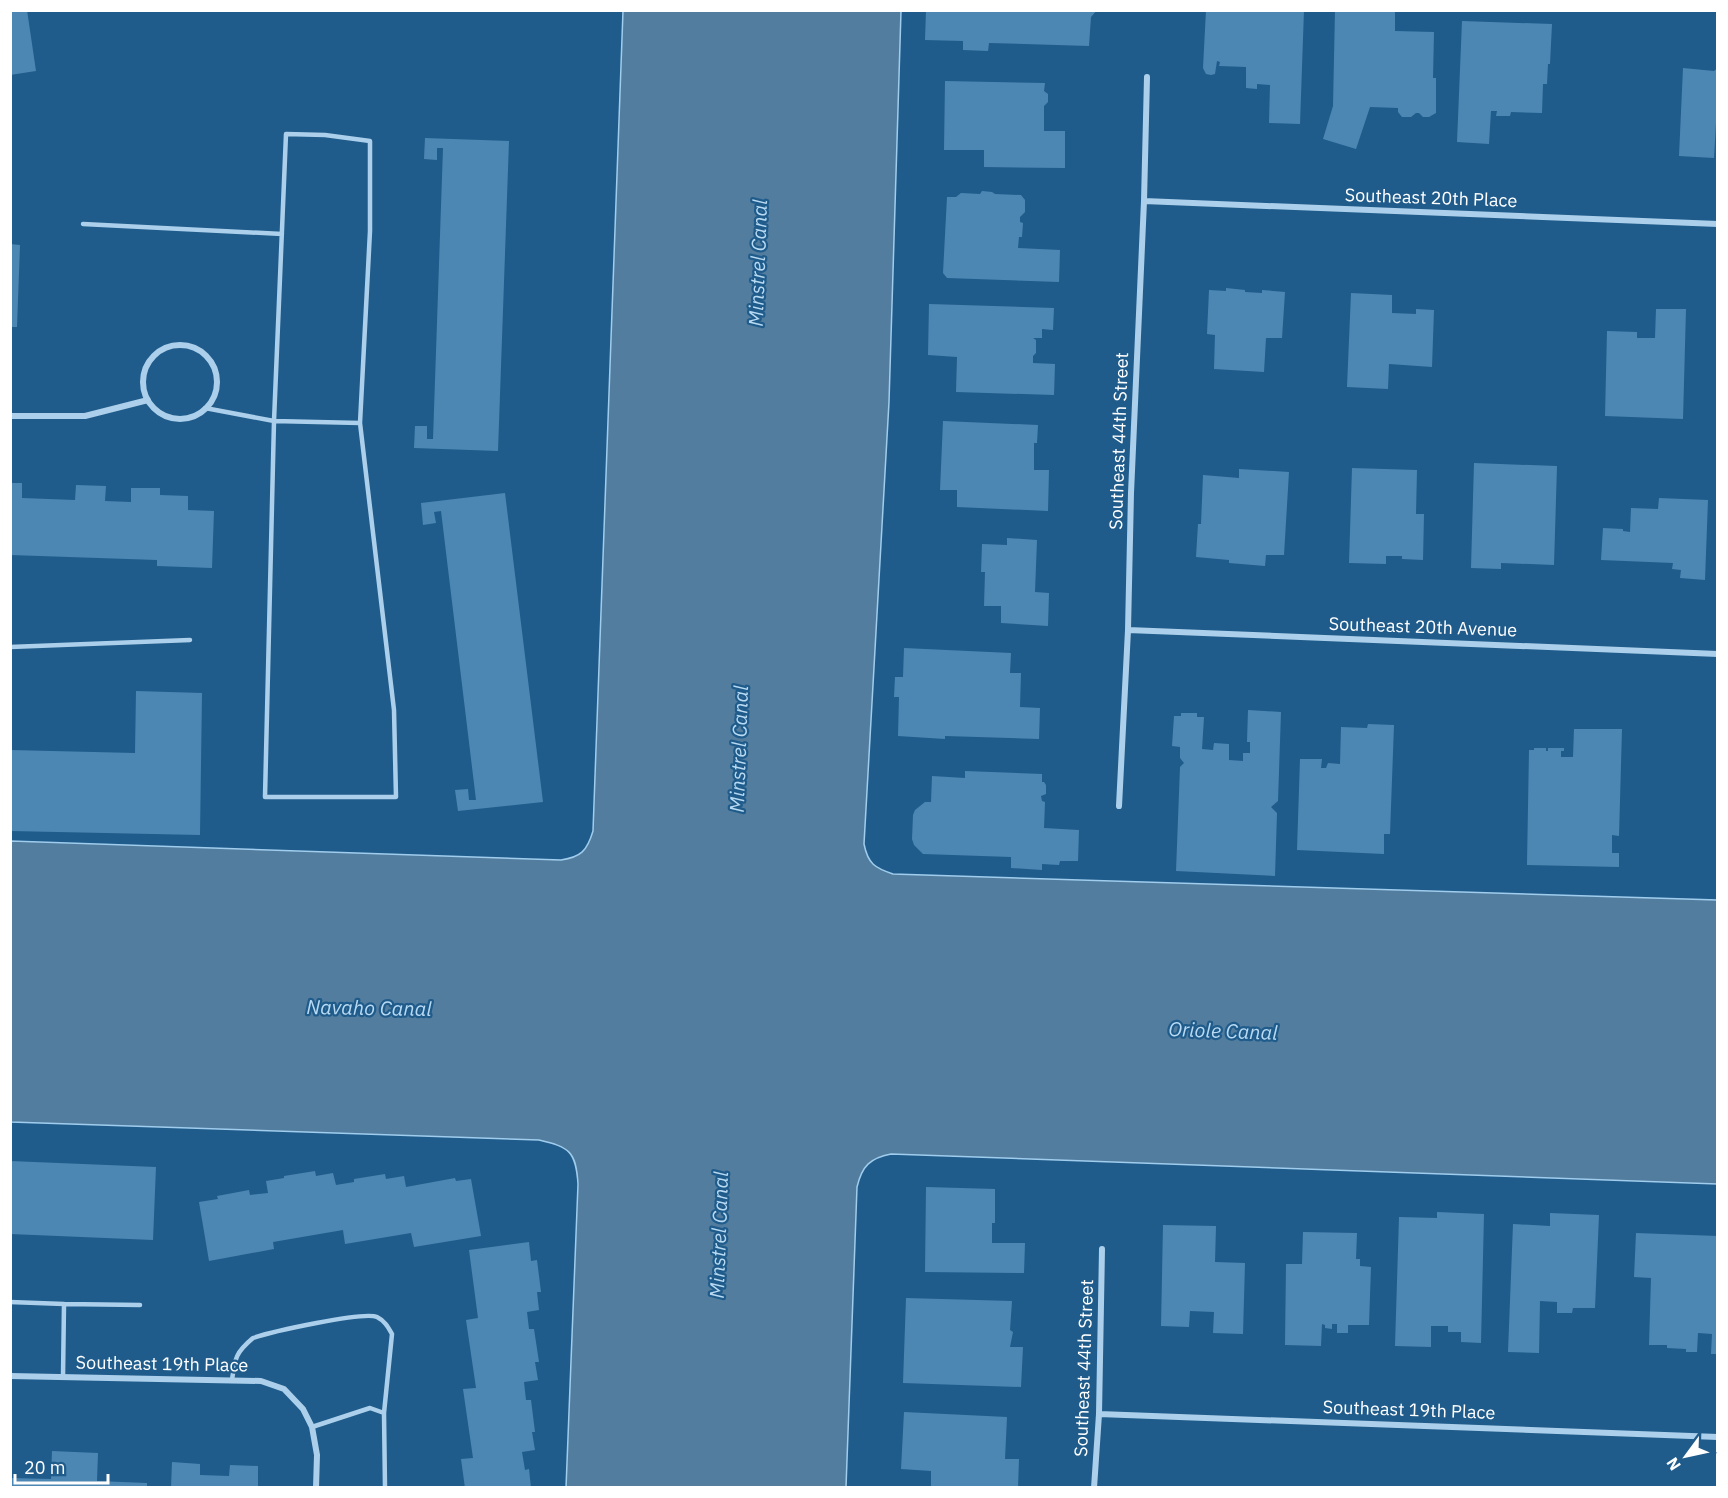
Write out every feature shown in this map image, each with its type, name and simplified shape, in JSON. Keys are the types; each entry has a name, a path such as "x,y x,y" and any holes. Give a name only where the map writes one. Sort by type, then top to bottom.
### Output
{"street":[{"name":"Southeast 44th Street","path":"1119,806 1128,630 1147,77"},
{"name":"Southeast 20th Place","path":"1144,201 1718,224"},
{"path":"178,345 190,346 201,351 210,360 217,383 214,395 205,408 200,413 177,419 166,416 155,409 148,400 144,388 144,376 155,354 178,345"},
{"path":"10,416 85,416 148,400"},
{"name":"Southeast 20th Avenue","path":"1128,630 1718,654"},
{"name":"Southeast 44th Street","path":"1094,1488 1099,1413 1102,1249"},
{"name":"Southeast 19th Place","path":"10,1376 261,1381 284,1389 303,1409 312,1427 317,1455 316,1488"},
{"name":"Southeast 19th Place","path":"1099,1413 1718,1437"}],"lane":[{"path":"286,134 325,135 370,141 370,231 360,423 394,710 396,797 265,797 274,421 286,134"},
{"path":"83,224 282,234"},
{"path":"205,408 274,421 360,423"},
{"path":"10,647 190,640"},
{"path":"10,1302 140,1305"},
{"path":"63,1377 64,1304"},
{"path":"232,1380 235,1360 241,1348 253,1338 345,1318 375,1316 386,1323 392,1334 384,1413 385,1488"},
{"path":"312,1427 370,1408 384,1413"}],"water":[{"path":"623,11 901,11 889,402 864,844 870,861 881,870 893,874 1717,900 1717,1184 891,1154 868,1164 861,1174 857,1187 846,1487 566,1488 578,1184 573,1158 558,1145 539,1140 11,1122 11,841 561,860 574,857 586,848 593,831"}],"building":[{"path":"10,10 27,10 36,71 10,75"},
{"path":"926,10 1097,10 1091,17 1089,46 989,43 988,51 963,50 963,41 925,40"},
{"path":"1206,10 1304,10 1300,124 1269,123 1270,85 1257,84 1257,89 1246,88 1246,67 1219,66 1220,62 1217,61 1215,74 1206,74 1203,68"},
{"path":"1335,10 1395,10 1395,31 1434,32 1433,78 1436,78 1436,113 1429,117 1416,113 1411,117 1402,117 1398,108 1370,107 1356,149 1323,139 1333,106"},
{"path":"1462,21 1552,24 1550,64 1548,64 1547,84 1543,84 1542,113 1511,112 1510,116 1496,116 1497,111 1491,111 1489,144 1457,142"},
{"path":"1683,68 1714,71 1718,68 1718,123 1716,123 1714,158 1679,156"},
{"path":"945,81 1045,83 1044,91 1048,94 1048,102 1044,106 1044,131 1065,131 1065,168 984,167 984,150 944,150"},
{"path":"425,138 509,141 498,451 414,448 415,426 427,426 427,439 433,439 443,148 437,148 437,160 424,159"},
{"path":"982,191 1021,195 1025,200 1025,212 1020,217 1020,222 1023,223 1018,248 1060,250 1059,282 947,278 943,273 947,197 956,197 961,193 980,194"},
{"path":"10,244 20,245 17,327 10,327"},
{"path":"1226,288 1245,290 1245,292 1262,293 1262,290 1285,292 1282,338 1266,338 1264,372 1214,369 1215,335 1207,334 1209,290 1226,291"},
{"path":"1351,293 1392,295 1392,313 1416,314 1416,309 1434,310 1432,367 1389,364 1388,389 1347,387"},
{"path":"929,304 1054,308 1053,330 1042,329 1042,338 1033,338 1036,340 1036,353 1033,356 1033,363 1055,364 1054,395 956,392 957,357 928,355"},
{"path":"1656,309 1686,309 1683,419 1605,416 1607,331 1637,332 1637,338 1655,338"},
{"path":"943,421 1038,425 1037,443 1034,443 1034,470 1049,470 1048,511 957,507 957,490 940,490"},
{"path":"1474,463 1557,466 1554,565 1501,563 1501,569 1471,568"},
{"path":"1352,468 1417,470 1416,514 1424,514 1423,560 1386,556 1386,564 1349,563"},
{"path":"1239,469 1289,472 1284,555 1266,555 1265,566 1196,557 1198,524 1201,524 1203,475 1239,478"},
{"path":"10,483 22,483 22,498 75,500 76,485 106,486 105,501 131,502 131,488 160,488 160,495 188,496 188,510 214,511 212,568 157,566 157,560 10,555"},
{"path":"505,493 543,802 458,811 455,790 468,789 469,800 476,800 441,511 434,512 436,523 423,525 421,503"},
{"path":"1659,498 1708,500 1705,580 1680,578 1681,570 1672,569 1673,563 1601,560 1603,528 1623,529 1623,531 1630,532 1631,508 1658,509"},
{"path":"1007,538 1037,540 1035,592 1049,593 1048,626 1001,623 1001,606 984,606 985,572 981,572 982,544 1007,545"},
{"path":"904,648 1011,653 1010,673 1021,673 1020,707 1040,708 1039,739 945,736 945,739 898,736 899,697 894,697 895,677 903,677"},
{"path":"136,691 202,693 200,835 10,831 10,750 135,753"},
{"path":"1248,710 1281,712 1278,801 1271,807 1277,813 1275,876 1176,871 1180,767 1184,763 1180,758 1180,747 1172,746 1174,716 1181,716 1181,713 1197,713 1197,717 1204,717 1202,749 1213,750 1214,743 1229,744 1229,760 1243,761 1243,753 1250,753 1250,742 1247,742"},
{"path":"1368,724 1394,725 1390,834 1384,834 1384,854 1297,850 1300,759 1322,759 1321,768 1326,768 1328,763 1340,764 1341,727 1367,728"},
{"path":"1574,729 1622,729 1619,836 1612,835 1612,853 1619,853 1619,867 1527,865 1529,750 1546,748 1548,751 1548,748 1564,748 1564,751 1561,751 1561,757 1573,757"},
{"path":"965,771 1042,774 1042,782 1046,785 1046,794 1041,796 1042,801 1045,802 1044,828 1079,830 1078,861 1060,861 1059,865 1042,864 1042,870 1011,868 1011,857 923,854 914,845 912,839 913,815 915,810 925,802 931,802 932,776 965,778"},
{"path":"10,1161 156,1167 153,1240 10,1234"},
{"path":"315,1171 316,1176 333,1173 336,1185 354,1182 354,1179 385,1174 386,1179 404,1176 406,1187 455,1178 456,1181 471,1179 481,1236 414,1247 411,1233 345,1244 343,1230 273,1242 274,1249 209,1261 199,1202 249,1190 250,1195 268,1193 266,1181"},
{"path":"926,1187 995,1189 995,1223 992,1223 992,1243 1025,1243 1024,1273 925,1272"},
{"path":"1437,1212 1484,1214 1481,1343 1461,1342 1461,1332 1448,1332 1448,1326 1431,1326 1431,1347 1395,1346 1399,1217 1437,1218"},
{"path":"1550,1213 1599,1215 1595,1308 1573,1308 1572,1313 1557,1313 1557,1302 1540,1301 1539,1353 1508,1352 1513,1224 1550,1226"},
{"path":"1163,1225 1216,1226 1215,1262 1245,1263 1243,1334 1213,1333 1214,1312 1190,1311 1189,1327 1161,1326"},
{"path":"1303,1232 1357,1233 1356,1259 1360,1259 1360,1266 1371,1267 1369,1325 1348,1325 1348,1333 1337,1333 1337,1324 1332,1324 1332,1329 1325,1328 1322,1324 1321,1346 1285,1345 1286,1264 1302,1264"},
{"path":"1636,1233 1718,1236 1718,1354 1711,1354 1712,1334 1698,1333 1697,1352 1667,1348 1667,1345 1649,1345 1651,1278 1634,1277"},
{"path":"529,1242 531,1261 537,1260 541,1292 537,1292 539,1310 527,1312 529,1329 534,1329 539,1362 535,1362 538,1380 524,1382 526,1400 531,1400 535,1432 532,1432 535,1450 522,1452 525,1470 529,1469 531,1488 465,1488 461,1459 473,1458 463,1389 476,1388 466,1320 478,1318 469,1250"},
{"path":"906,1298 1012,1301 1010,1330 1013,1332 1010,1347 1023,1347 1021,1387 903,1383"},
{"path":"904,1412 1007,1417 1005,1459 1019,1459 1018,1488 931,1488 931,1471 901,1469"},
{"path":"52,1451 98,1453 97,1481 147,1483 147,1488 10,1488 10,1478 51,1479"},
{"path":"172,1462 200,1464 200,1475 229,1476 230,1465 258,1466 258,1488 171,1488"}],"water label":[{"name":"Minstrel Canal","path":"758,263"},
{"name":"Minstrel Canal","path":"739,749"},
{"name":"Navaho Canal","path":"369,1008"},
{"name":"Oriole Canal","path":"1223,1031"},
{"name":"Minstrel Canal","path":"719,1235"}]}
